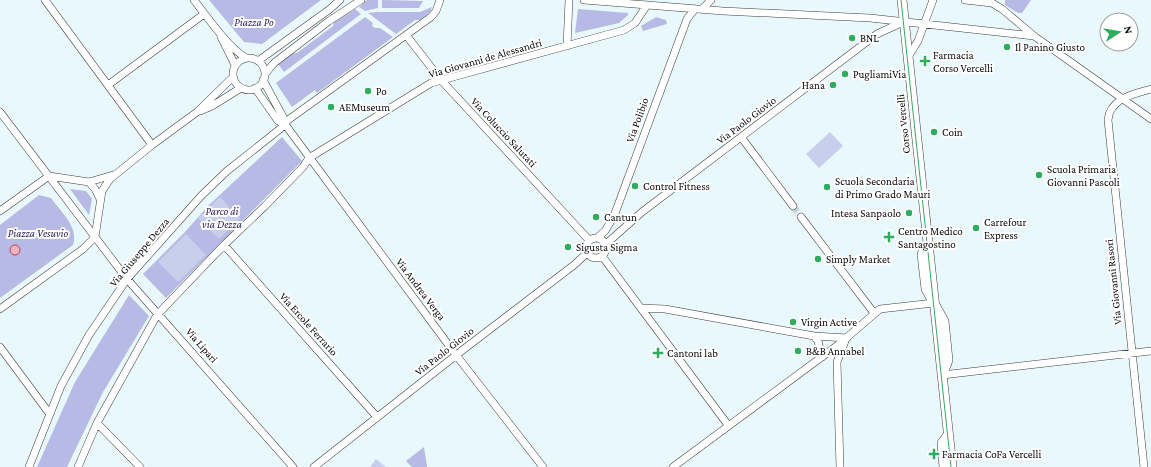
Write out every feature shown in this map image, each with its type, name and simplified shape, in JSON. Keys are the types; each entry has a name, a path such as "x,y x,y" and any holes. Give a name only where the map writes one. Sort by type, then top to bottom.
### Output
{"street":[{"path":"44,0 152,145"},
{"path":"194,0 220,34 240,54 246,58 258,61 263,66 264,77 283,117 284,123"},
{"path":"258,61 330,9 340,0"},
{"path":"220,34 235,65 233,77 236,83 241,88 249,90 255,88 272,64 329,21 361,0"},
{"path":"284,123 434,14 440,0"},
{"path":"567,46 569,0"},
{"path":"584,0 647,5 684,4 699,9 923,23 1034,36"},
{"name":"Via Polibio","path":"597,238 605,231 614,216 687,19 711,0"},
{"name":"Corso Vercelli","path":"902,0 952,467"},
{"path":"908,57 918,41 932,0"},
{"path":"964,0 994,2 1034,36 1151,120"},
{"name":"Via Giovanni de Alessandri","path":"309,158 431,83 624,30 635,23 647,5"},
{"path":"108,85 204,14"},
{"name":"Via Paolo Giovio","path":"606,244 625,226 877,34 905,22"},
{"name":"Via Coluccio Salutati","path":"406,35 441,80 589,240"},
{"path":"235,65 240,60 246,58"},
{"path":"0,309 83,249 94,237 102,191 117,173 197,112 233,77"},
{"path":"197,112 212,106 241,88"},
{"path":"255,88 278,121 284,123"},
{"path":"1121,99 1151,89"},
{"name":"Via Giovanni Rasori","path":"1121,99 1110,111 1108,120 1144,467"},
{"path":"0,112 94,237"},
{"name":"Via Andrea Verga","path":"284,123 456,355 543,467"},
{"name":"Via Giuseppe Dezza","path":"29,467 61,386 89,335 127,279 201,196 227,171 280,129 284,123"},
{"path":"741,137 793,206"},
{"path":"78,467 97,423 159,313 224,245 303,167 309,158"},
{"path":"0,211 49,176 89,182 97,181 117,173"},
{"path":"89,182 95,189 100,199"},
{"path":"614,216 615,221 625,226"},
{"path":"801,217 874,313"},
{"name":"Via Lipari","path":"94,237 127,279 159,313 293,467"},
{"path":"597,238 606,244 606,250 602,256 595,258 587,253 586,248 589,240 597,238"},
{"name":"Via Ercole Ferrario","path":"224,245 377,417"},
{"name":"Via Paolo Giovio","path":"314,467 456,355 574,265 587,253"},
{"path":"602,256 728,425"},
{"path":"673,467 847,338 880,309 934,303"},
{"path":"640,308 665,309 814,336 847,338"},
{"path":"814,336 818,341 822,357"},
{"path":"840,467 837,362 841,348 847,338"},
{"path":"0,347 50,413"},
{"path":"942,375 1151,351"},
{"path":"822,357 837,362"},
{"path":"97,423 140,467"},
{"name":"Corso Vercelli","path":"944,467 942,443 948,435"}],"green space":[{"name":"Piazza Po","path":"209,0 321,0 262,44 244,42"},
{"path":"367,0 378,0 378,8 365,11 359,7"},
{"path":"382,0 423,1 419,8 382,8"},
{"path":"1005,0 1031,0 1022,13 1018,13 1005,5"},
{"path":"432,7 430,12 420,20 415,20 396,34 368,13 420,12"},
{"path":"355,9 361,14 284,72 278,64 293,53 297,53 333,26 334,22"},
{"path":"578,9 628,13 628,15 619,23 575,33"},
{"path":"365,17 373,23 372,26 375,28 380,28 393,37 317,93 315,90 292,107 276,83"},
{"path":"656,17 666,20 667,24 643,31 641,26"},
{"path":"830,132 843,146 819,168 806,154"},
{"name":"Parco di via Dezza","path":"282,137 302,161 166,298 143,274 184,233 209,205"},
{"path":"70,189 86,191 92,199 89,215"},
{"name":"Piazza Vesuvio","path":"39,195 51,198 68,220 74,232 73,245 0,298 0,225"},
{"path":"220,197 240,218 219,239 198,218"},
{"path":"186,234 206,255 178,282 158,262"},
{"path":"129,295 149,316 103,392 67,467 37,467 75,382"},
{"path":"424,447 427,467 412,467 406,461"},
{"path":"376,459 386,467 370,467"}],"shaded area":[{"path":"13,245 17,245 19,246 19,254 13,255 10,252 10,248"}],"tunnel":[{"path":"793,206 801,217"}],"tram line":[{"path":"901,0 951,467"}],"place":[{"name":"BNL","path":"852,38"},
{"name":"Il Panino Giusto","path":"1007,47"},
{"name":"Farmacia Corso Vercelli","path":"925,61"},
{"name":"PugliamiVia","path":"845,74"},
{"name":"Hana","path":"833,85"},
{"name":"Po","path":"368,91"},
{"name":"AEMuseum","path":"331,107"},
{"name":"Coin","path":"934,132"},
{"name":"Scuola Primaria Giovanni Pascoli","path":"1039,175"},
{"name":"Control Fitness","path":"635,186"},
{"name":"Scuola Secondaria di Primo Grado Mauri","path":"827,187"},
{"name":"Intesa Sanpaolo","path":"909,213"},
{"name":"Cantun","path":"596,217"},
{"name":"Carrefour Express","path":"976,228"},
{"name":"Centro Medico Santagostino","path":"889,237"},
{"name":"Sigusta Sigma","path":"568,247"},
{"name":"Simply Market","path":"818,259"},
{"name":"Virgin Active","path":"793,322"},
{"name":"B&B Annabel","path":"798,351"},
{"name":"Cantoni lab","path":"658,353"},
{"name":"Farmacia CoFa Vercelli","path":"934,454"}]}
